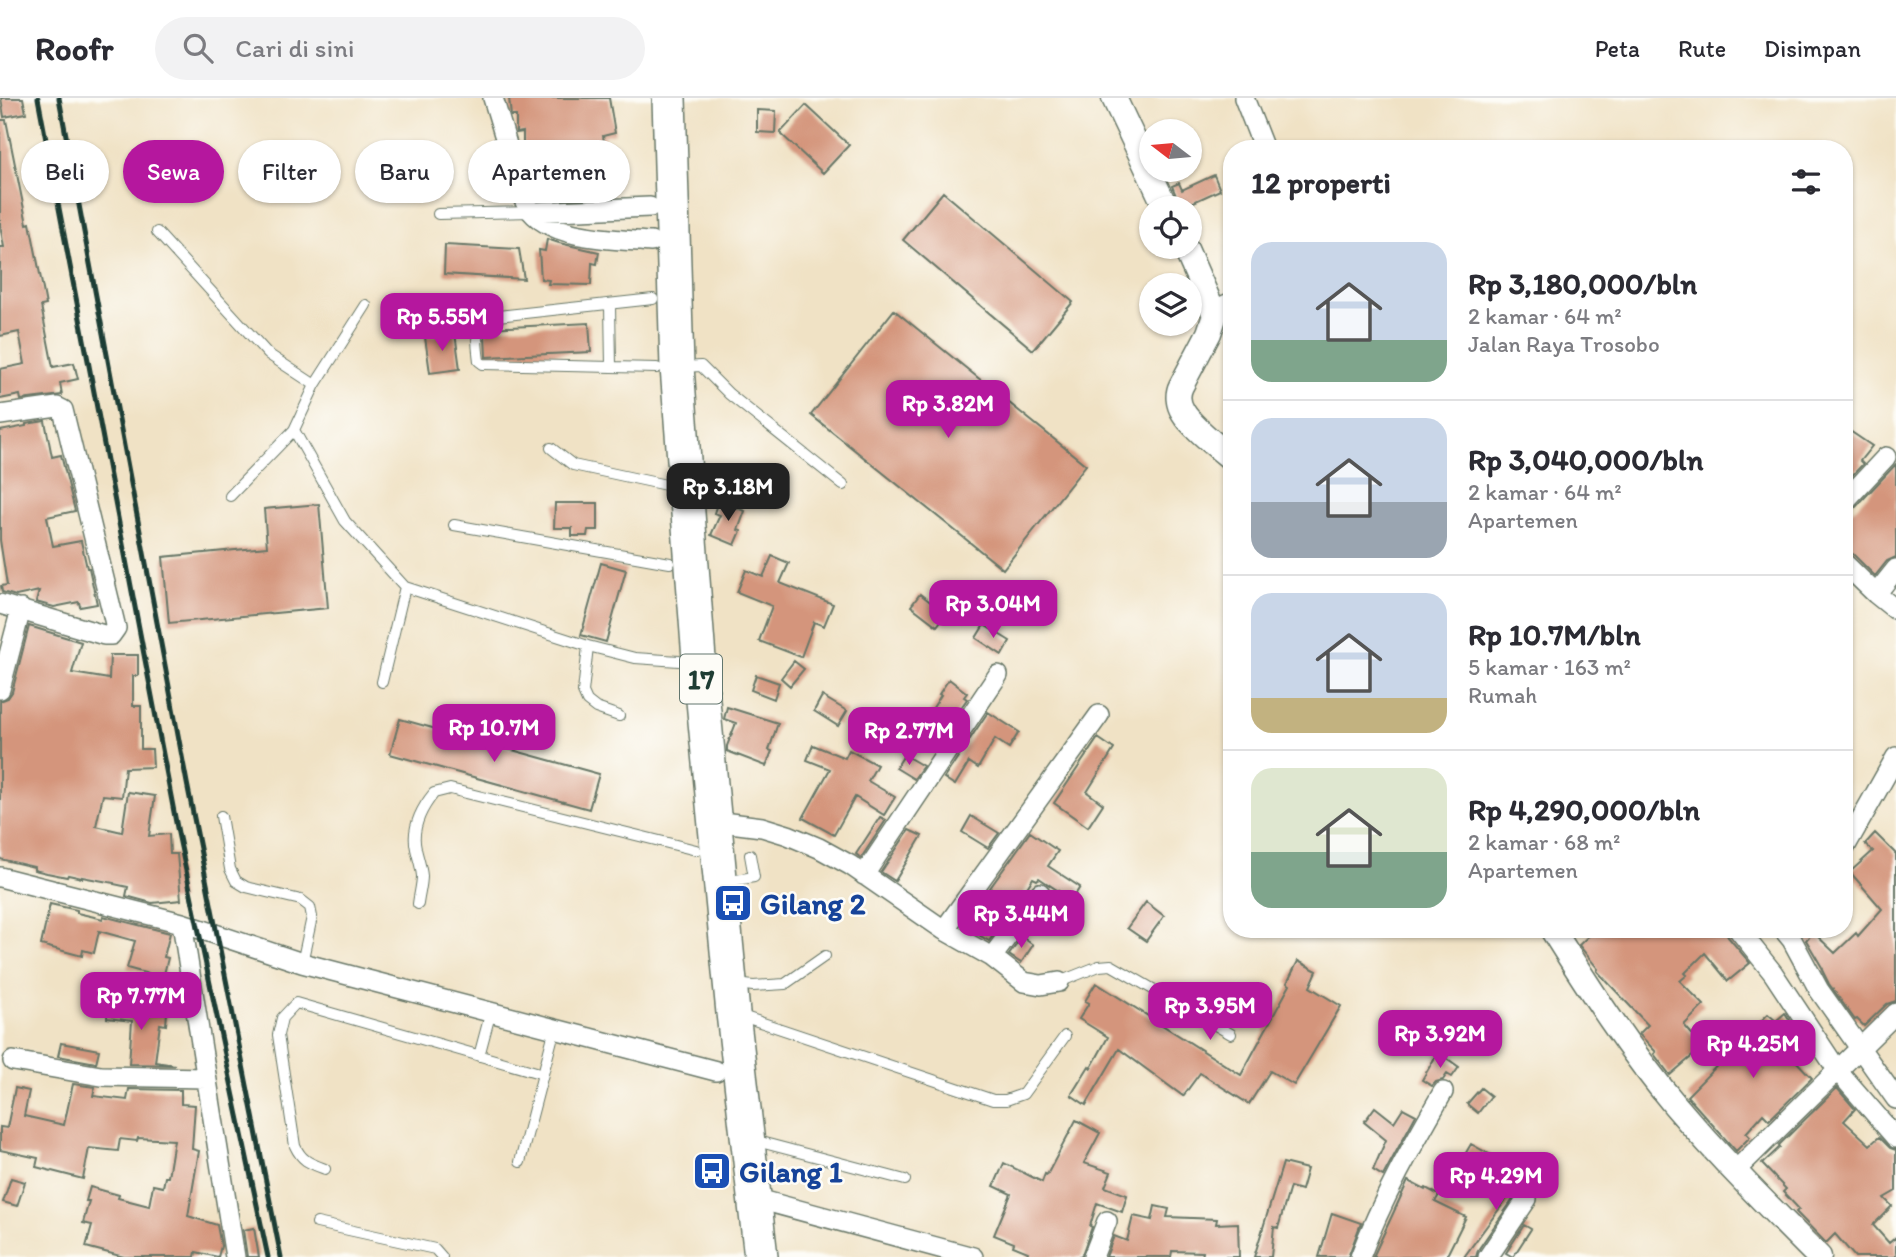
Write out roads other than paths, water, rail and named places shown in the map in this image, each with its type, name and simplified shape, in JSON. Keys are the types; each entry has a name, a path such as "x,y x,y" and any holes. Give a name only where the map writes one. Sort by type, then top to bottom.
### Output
{"highway":[{"name":"17","path":"647,98 653,299 667,368 761,1257"},
{"name":"17","path":"669,98 666,485 670,563 716,1071"},
{"path":"716,1071 739,1257"}],"street":[{"path":"493,98 523,197 532,212 562,230 589,237 650,242"},
{"path":"1114,98 1160,196"},
{"path":"1244,98 1260,140"},
{"path":"532,212 650,206"},
{"path":"1193,259 1223,306 1178,392 1179,401 1188,419 1223,451"},
{"path":"0,415 57,407 63,410 116,628 111,635 104,635 0,604"},
{"path":"1853,492 1886,457"},
{"path":"1876,594 1896,569"},
{"path":"1853,572 1896,610"},
{"path":"0,690 21,609"},
{"path":"864,875 998,675"},
{"path":"944,930 1099,715"},
{"path":"1853,834 1896,757"},
{"path":"1853,816 1860,822"},
{"path":"714,821 762,827 819,848 850,865 944,930 992,957 1024,982 1041,985 1059,982"},
{"path":"0,877 182,923 302,963 716,1071"},
{"path":"992,957 1041,892"},
{"path":"182,923 235,1257"},
{"path":"1558,938 1619,1034 1674,1104 1819,1257"},
{"path":"1746,938 1849,1060 1896,1099"},
{"path":"1793,938 1849,1060 1896,1138"},
{"path":"1735,1171 1896,1013"},
{"path":"13,1061 101,1076 206,1078"},
{"path":"1360,1257 1382,1203 1443,1092"},
{"path":"754,1198 973,1257"},
{"path":"1488,1257 1527,1199"},
{"path":"1093,1257 1107,1222"}],"lane":[{"path":"438,214 532,212"},
{"path":"157,232 268,354 315,385"},
{"path":"653,299 489,317 484,320 477,333 478,361 483,364 667,368 701,366 729,394 843,485"},
{"path":"230,496 294,430 315,385 366,305"},
{"path":"610,305 611,366"},
{"path":"294,430 345,521 405,587 588,646 635,658 679,661"},
{"path":"551,448 573,465 666,485"},
{"path":"454,525 670,563"},
{"path":"382,682 405,587"},
{"path":"588,646 583,692 587,701 596,708 619,716"},
{"path":"418,904 422,878 415,846 415,828 422,807 434,793 450,789 696,850"},
{"path":"220,816 230,869 236,881 246,887 301,900 310,907 312,917 302,963"},
{"path":"720,883 754,877 750,855"},
{"path":"732,998 753,986 785,984 825,956"},
{"path":"1059,982 1099,966 1111,965 1231,1034"},
{"path":"732,998 993,1100 1006,1100 1023,1094 1065,1036"},
{"path":"325,1169 310,1164 300,1156 295,1146 278,1035 282,1018 296,1003 543,1074"},
{"path":"479,1056 491,1011"},
{"path":"520,1162 555,1028"},
{"path":"747,1138 905,1180"},
{"path":"317,1223 435,1249 442,1257"}],"railway":[{"path":"38,98 178,833 268,1257"},
{"path":"59,98 187,783 281,1257"}],"place":[{"name":"Gilang 2","path":"733,903"},
{"name":"Gilang 1","path":"712,1171"}]}
